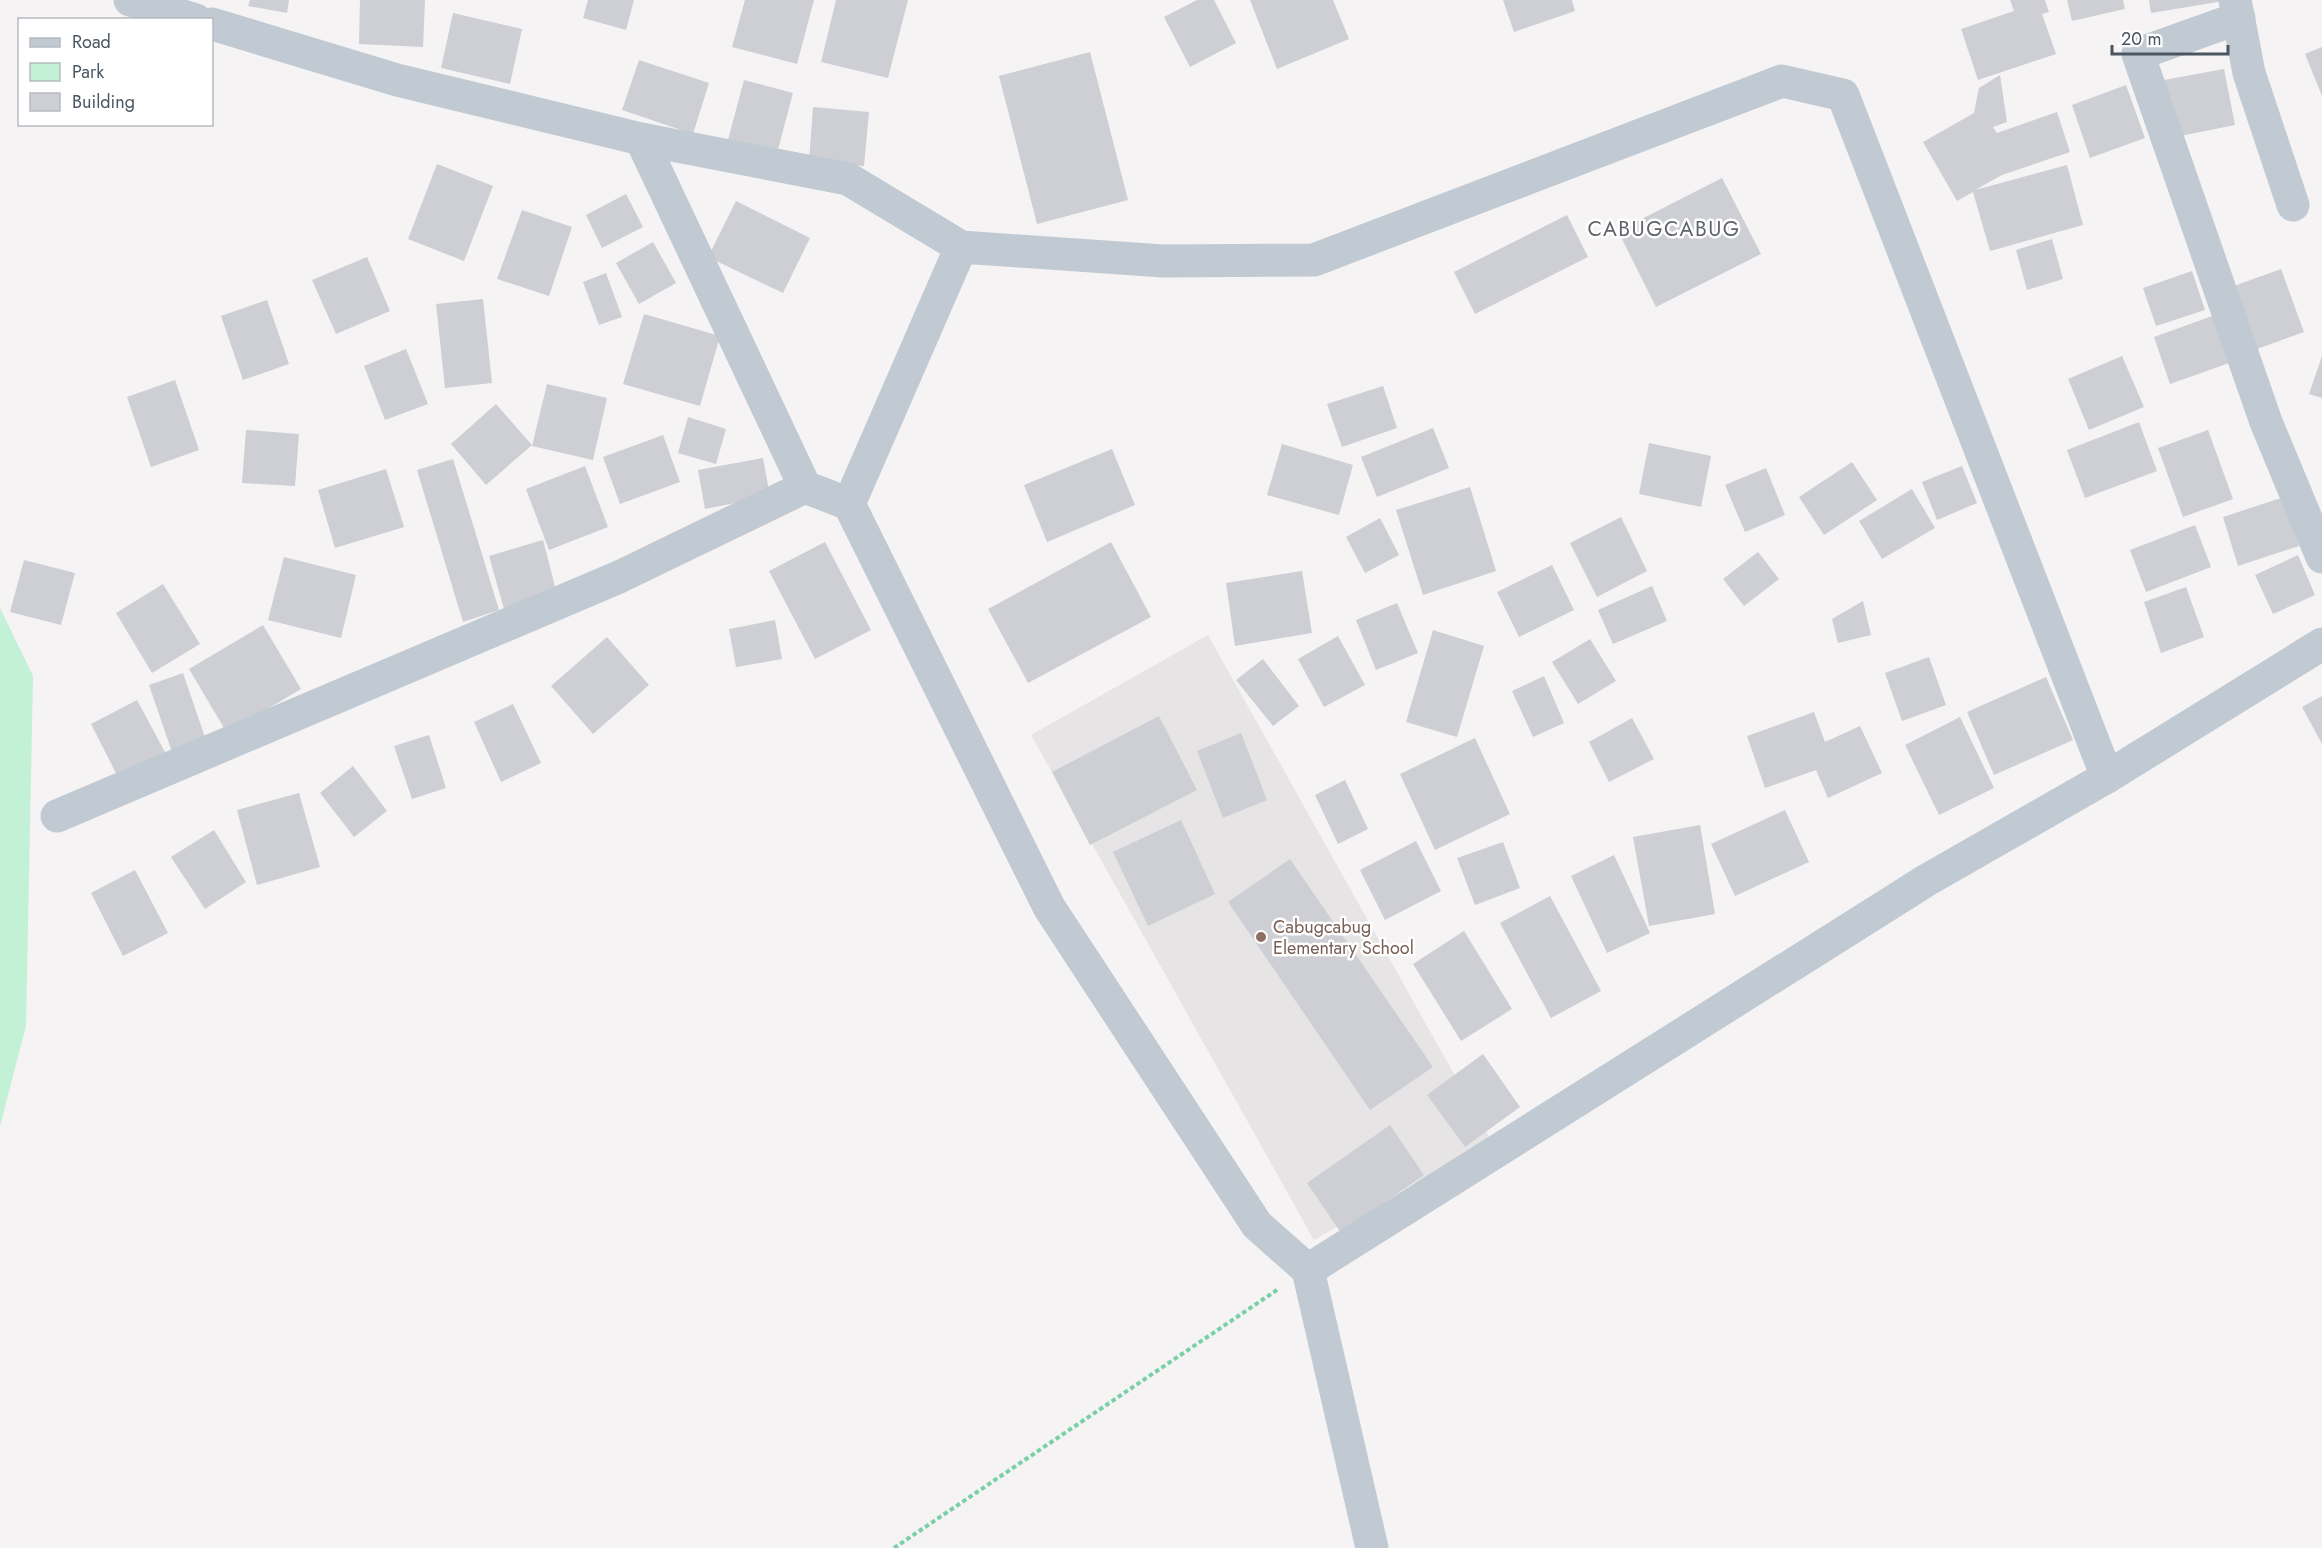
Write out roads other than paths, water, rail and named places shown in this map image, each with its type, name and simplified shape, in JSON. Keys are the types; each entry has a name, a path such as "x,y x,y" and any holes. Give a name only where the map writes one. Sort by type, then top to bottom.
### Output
{"street":[{"path":"130,0 188,18"},
{"path":"2293,205 2249,73 2237,9 2138,54 2266,422 2322,557"},
{"path":"213,24 398,80 641,139 848,179 961,247 1163,261 1314,260 1782,81 1843,95 2107,777"},
{"path":"641,139 805,488 849,504 1049,907 1257,1225 1308,1270 1372,1548"},
{"path":"849,504 961,247"},
{"path":"57,816 619,576 805,488"},
{"path":"1308,1270 1927,880 2107,777 2322,644"}],"place":[{"name":"Cabugcabug Elementary School","path":"1261,937"}],"district":[{"name":"CABUGCABUG","path":"1664,229"}]}
